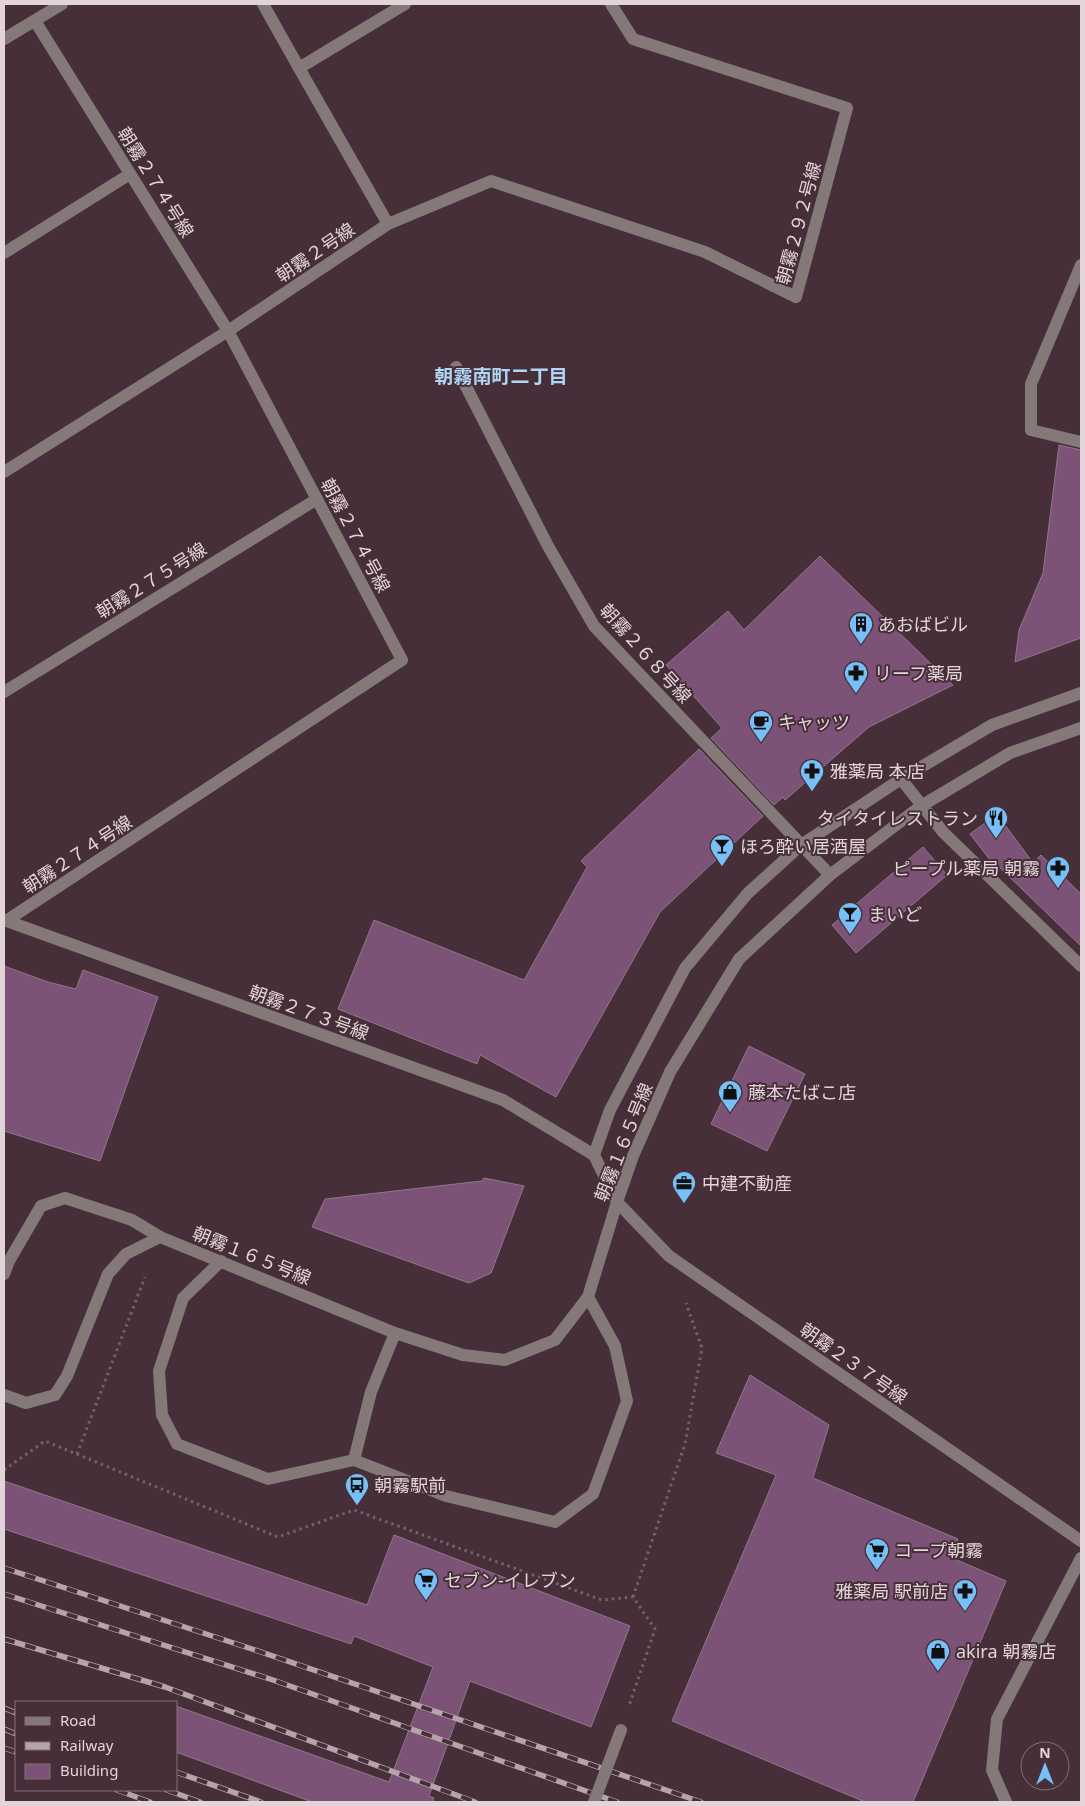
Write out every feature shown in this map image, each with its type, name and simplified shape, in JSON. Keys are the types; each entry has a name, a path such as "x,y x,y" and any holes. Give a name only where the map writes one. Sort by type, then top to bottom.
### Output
{"street":[{"path":"4,39 62,4"},
{"path":"263,4 388,224"},
{"path":"299,68 405,4"},
{"name":"朝霧２９２号線","path":"388,224 491,181 705,252 796,297 847,108 633,39 611,4"},
{"name":"朝霧２７４号線","path":"5,920 402,660 228,332 35,21"},
{"path":"4,253 130,174"},
{"name":"朝霧２号線","path":"4,472 228,332 388,224"},
{"path":"1081,265 1031,384 1031,430 1081,442"},
{"name":"朝霧２６８号線","path":"456,367 548,546 594,626 830,875"},
{"name":"朝霧２７５号線","path":"4,692 316,499"},
{"name":"朝霧１６５号線","path":"594,1155 610,1110 685,968 748,893 801,845 901,779 992,725 1081,693"},
{"name":"朝霧１６５号線","path":"4,1274 6,1260 41,1206 65,1198 132,1220 160,1237 395,1333 463,1355 505,1360 555,1340 588,1297 633,1156 670,1072 740,959 830,875 921,806 1010,754 1081,728"},
{"path":"901,779 943,832 1081,966"},
{"name":"朝霧２７３号線","path":"5,920 503,1100 594,1155"},
{"name":"朝霧２３７号線","path":"594,1155 617,1202 669,1256 1081,1541"},
{"path":"4,1395 26,1403 55,1395 67,1376 108,1274 126,1254 160,1237"},
{"path":"221,1261 183,1298 159,1371 162,1415 177,1444 268,1479 354,1460 446,1496 555,1522 593,1494 626,1401 616,1346 588,1297"},
{"path":"354,1460 371,1392 395,1333"},
{"path":"1006,1802 992,1770 997,1719 1081,1558"},
{"path":"594,1802 621,1730"}],"path":[{"path":"77,1454 160,1237"},
{"path":"633,1597 685,1444 702,1348 685,1302"},
{"path":"4,1470 45,1441 278,1536 354,1510 602,1600 633,1597"},
{"path":"626,1713 655,1629 633,1597"}],"building":[{"path":"1059,445 1081,450 1081,638 1015,662 1019,630 1043,573"},
{"path":"820,556 953,685 869,727 785,800 783,797 774,805 711,738 722,728 666,665 728,611 744,630"},
{"path":"699,749 763,816 660,912 556,1097 480,1055 477,1064 338,1009 374,920 524,980 587,867 581,861"},
{"path":"997,814 1033,863 1041,855 1081,894 1081,946 996,864 994,865 970,834"},
{"path":"923,847 947,875 856,953 832,925"},
{"path":"4,966 48,982 76,989 83,970 158,997 100,1161 4,1131"},
{"path":"749,1046 805,1074 767,1151 711,1124"},
{"path":"484,1178 524,1186 491,1273 469,1283 312,1227 325,1199 482,1181"},
{"path":"750,1375 829,1425 813,1478 958,1539 950,1557 1006,1581 913,1802 865,1802 672,1721 776,1475 716,1453"},
{"path":"4,1481 367,1605 394,1535 630,1626 591,1727 470,1681 429,1796 434,1798 433,1802 312,1802 178,1753 178,1707 389,1782 433,1667 354,1636 351,1644 4,1529"}],"railway":[{"path":"4,1568 252,1649 701,1802"},
{"path":"4,1594 273,1680 617,1802"},
{"path":"4,1639 165,1687 475,1802"},
{"path":"4,1708 15,1713"},
{"path":"4,1729 15,1734"},
{"path":"4,1748 15,1752"},
{"path":"178,1773 261,1802"},
{"path":"120,1791 150,1802"},
{"path":"170,1791 200,1802"}],"place":[{"name":"あおばビル","path":"861,645"},
{"name":"リーフ薬局","path":"856,694"},
{"name":"キャッツ","path":"761,743"},
{"name":"雅薬局 本店","path":"812,792"},
{"name":"タイタイレストラン","path":"996,839"},
{"name":"ほろ酔い居酒屋","path":"722,867"},
{"name":"ピープル薬局 朝霧","path":"1058,889"},
{"name":"まいど","path":"850,935"},
{"name":"藤本たばこ店","path":"730,1113"},
{"name":"中建不動産","path":"684,1204"},
{"name":"朝霧駅前","path":"357,1506"},
{"name":"コープ朝霧","path":"877,1571"},
{"name":"セブン-イレブン","path":"426,1601"},
{"name":"雅薬局 駅前店","path":"965,1612"},
{"name":"akira 朝霧店","path":"938,1672"}],"district":[{"name":"朝霧南町二丁目","path":"501,376"}]}
